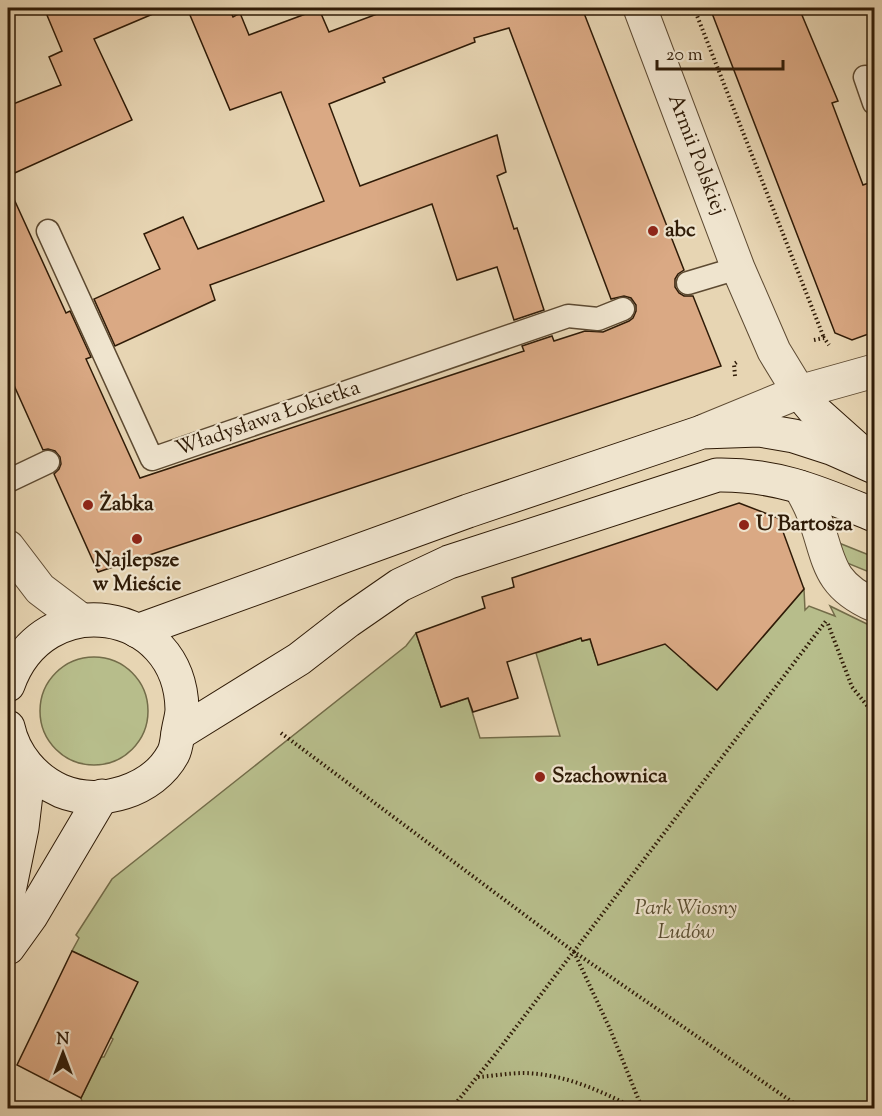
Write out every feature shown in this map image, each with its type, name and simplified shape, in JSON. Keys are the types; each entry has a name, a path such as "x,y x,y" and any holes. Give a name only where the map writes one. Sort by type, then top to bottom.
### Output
{"main road":[{"name":"Armii Polskiej","path":"640,8 738,268 774,351 799,392 815,411 874,466"},
{"path":"137,631 468,511 702,432 799,392 874,371"},
{"path":"702,432 759,430 794,436 874,466"},
{"path":"178,734 299,659 400,585 449,562 717,475 775,479 874,515"},
{"path":"800,487 814,515 828,564 841,583 863,600 874,605"},
{"path":"8,547 40,589 81,620"},
{"path":"8,685 17,663 33,643 47,632 64,624 81,620 102,620 137,631 156,646 170,664 179,687 182,711 174,752 162,769 147,783 123,793 102,796 62,791 44,781 29,769 11,743 8,727"},
{"path":"8,896 22,828 29,769"},
{"path":"8,948 31,916 102,796"}],"lane":[{"path":"865,77 874,103"},
{"name":"Władysława Łokietka","path":"48,231 127,427 152,459 568,316 598,319 623,309"},
{"path":"688,283 738,268"},
{"path":"8,481 48,462"}],"path":[{"path":"694,8 824,338"},
{"path":"824,610 852,687 874,714"},
{"path":"452,1108 826,620"},
{"path":"281,734 573,951 801,1108"},
{"path":"573,951 610,1029 642,1108"},
{"path":"477,1077 524,1073 567,1079 599,1090 634,1108"}],"green space":[{"path":"834,541 874,557 874,574 847,563"},
{"name":"Park Wiosny Ludów","path":"804,589 805,610 809,606 835,616 830,606 869,625 874,619 874,1108 84,1108 81,1098 101,1057 104,1057 113,1039 110,1037 137,982 72,951 79,938 76,935 112,879 406,646 416,633 441,707 468,698 480,738 560,736 536,653 581,638 583,641 590,639 598,664 654,643 709,641 688,665 717,690"},
{"path":"94,657 104,658 124,666 132,673 139,681 147,701 147,721 139,741 132,749 124,756 104,764 94,765 84,764 64,756 56,749 49,741 41,721 40,711 41,701 49,681 56,673 64,666 84,658"}],"building":[{"path":"44,8 167,8 94,39 132,120 8,176 8,106 61,85 49,57 62,51"},
{"path":"187,8 229,8 233,17 240,13 249,35 319,9 329,32 393,8 582,8 684,270 675,279 675,287 684,296 693,296 721,366 98,572 54,474 61,464 60,457 55,451 43,450 8,372 8,186 66,313 70,311 91,357 86,359 140,478 524,351 522,346 552,336 554,341 585,331 603,332 629,321 636,311 636,305 631,298 624,296 611,299 509,28 474,38 475,42 383,78 385,82 329,104 360,186 497,135 506,172 497,176 544,310 514,320 497,267 457,280 432,204 210,285 215,300 115,346 94,299 160,269 144,234 183,217 198,249 324,201 281,92 230,110"},
{"path":"710,8 799,8 838,101 832,103 863,185 874,181 874,332 852,340 835,333"},
{"path":"739,503 778,518 804,589 717,690 665,644 598,665 590,639 582,641 581,638 507,662 518,698 473,712 468,698 441,707 416,633 485,608 482,597 514,587 512,578"},
{"path":"72,951 138,982 81,1098 17,1065"}],"place":[{"name":"abc","path":"653,231"},
{"name":"Żabka","path":"88,505"},
{"name":"U Bartosza","path":"744,525"},
{"name":"Najlepsze w Mieście","path":"137,539"},
{"name":"Szachownica","path":"540,777"}]}
